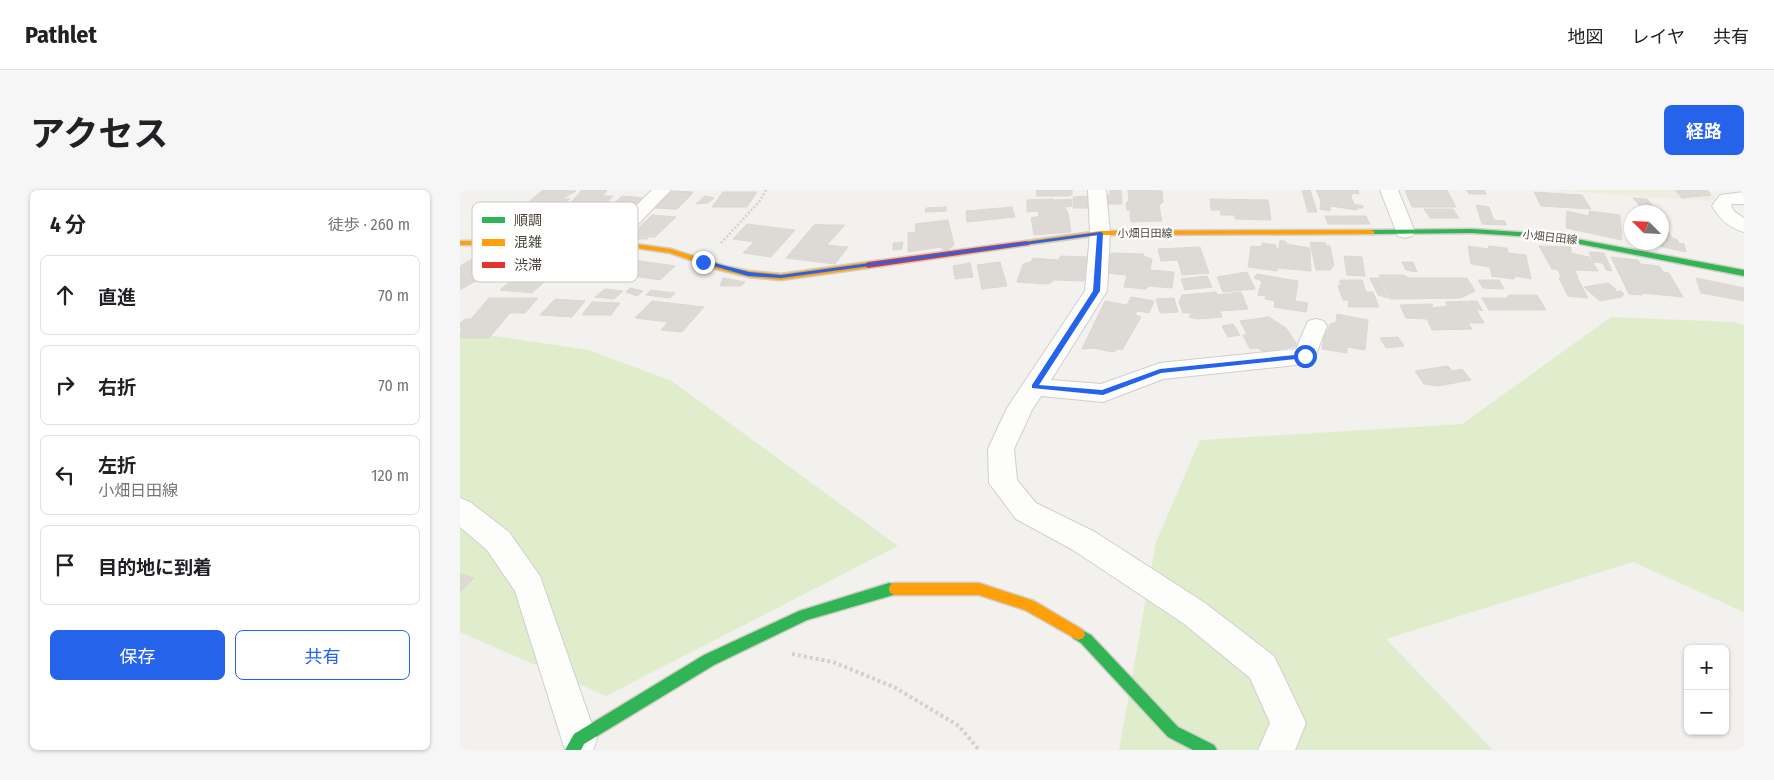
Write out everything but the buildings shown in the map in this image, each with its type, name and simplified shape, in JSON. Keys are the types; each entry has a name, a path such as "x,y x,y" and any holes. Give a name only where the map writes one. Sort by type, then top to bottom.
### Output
{"main road":[{"name":"小畑日田線","path":"638,247 671,251 748,274 781,276 1100,233 1472,231 1549,236 1742,269"},
{"path":"576,744 709,660 804,615 889,589 979,589 1029,605 1086,639 1173,732 1209,750"}],"street":[{"path":"638,214 662,190"},
{"path":"1097,190 1100,233 1096,291 1020,408 1001,449 1003,483 1026,511 1084,541 1194,613 1262,667 1288,723 1276,750"},
{"path":"1389,190 1405,232"},
{"path":"1730,196 1721,206 1728,216 1744,226"},
{"path":"1034,387 1103,393 1160,371 1305,356 1316,326"},
{"path":"460,510 498,541 529,586 576,744"}],"path":[{"path":"703,262 759,202 766,190"},
{"path":"789,654 832,662 894,687 959,726 980,750"}],"shaded area":[{"path":"1551,190 1708,190 1716,199 1708,201"}],"green space":[{"path":"1611,317 1735,322 1744,325 1744,612 1633,562 1386,639 1493,750 1119,750 1156,542 1200,440 1462,424"},
{"path":"460,331 589,350 672,381 898,546 606,696 460,632"}],"traffic: fast":[{"path":"1371,232 1472,231 1549,236 1744,273"},
{"path":"573,750 579,739 709,660 804,615 889,589 895,589"},
{"path":"1078,634 1086,639 1173,732 1209,750"}],"traffic: slow":[{"path":"1026,243 1100,233 1371,232"},
{"path":"460,243 472,243"},
{"path":"638,246 671,251 723,268 749,274 781,277 868,265"},
{"path":"895,589 979,589 1029,605 1078,634"}],"traffic: jam":[{"path":"868,265 1026,243"}],"route":[{"path":"703,262 748,274 781,276 1100,233 1096,291 1034,387 1103,393 1160,371 1305,356"}]}
